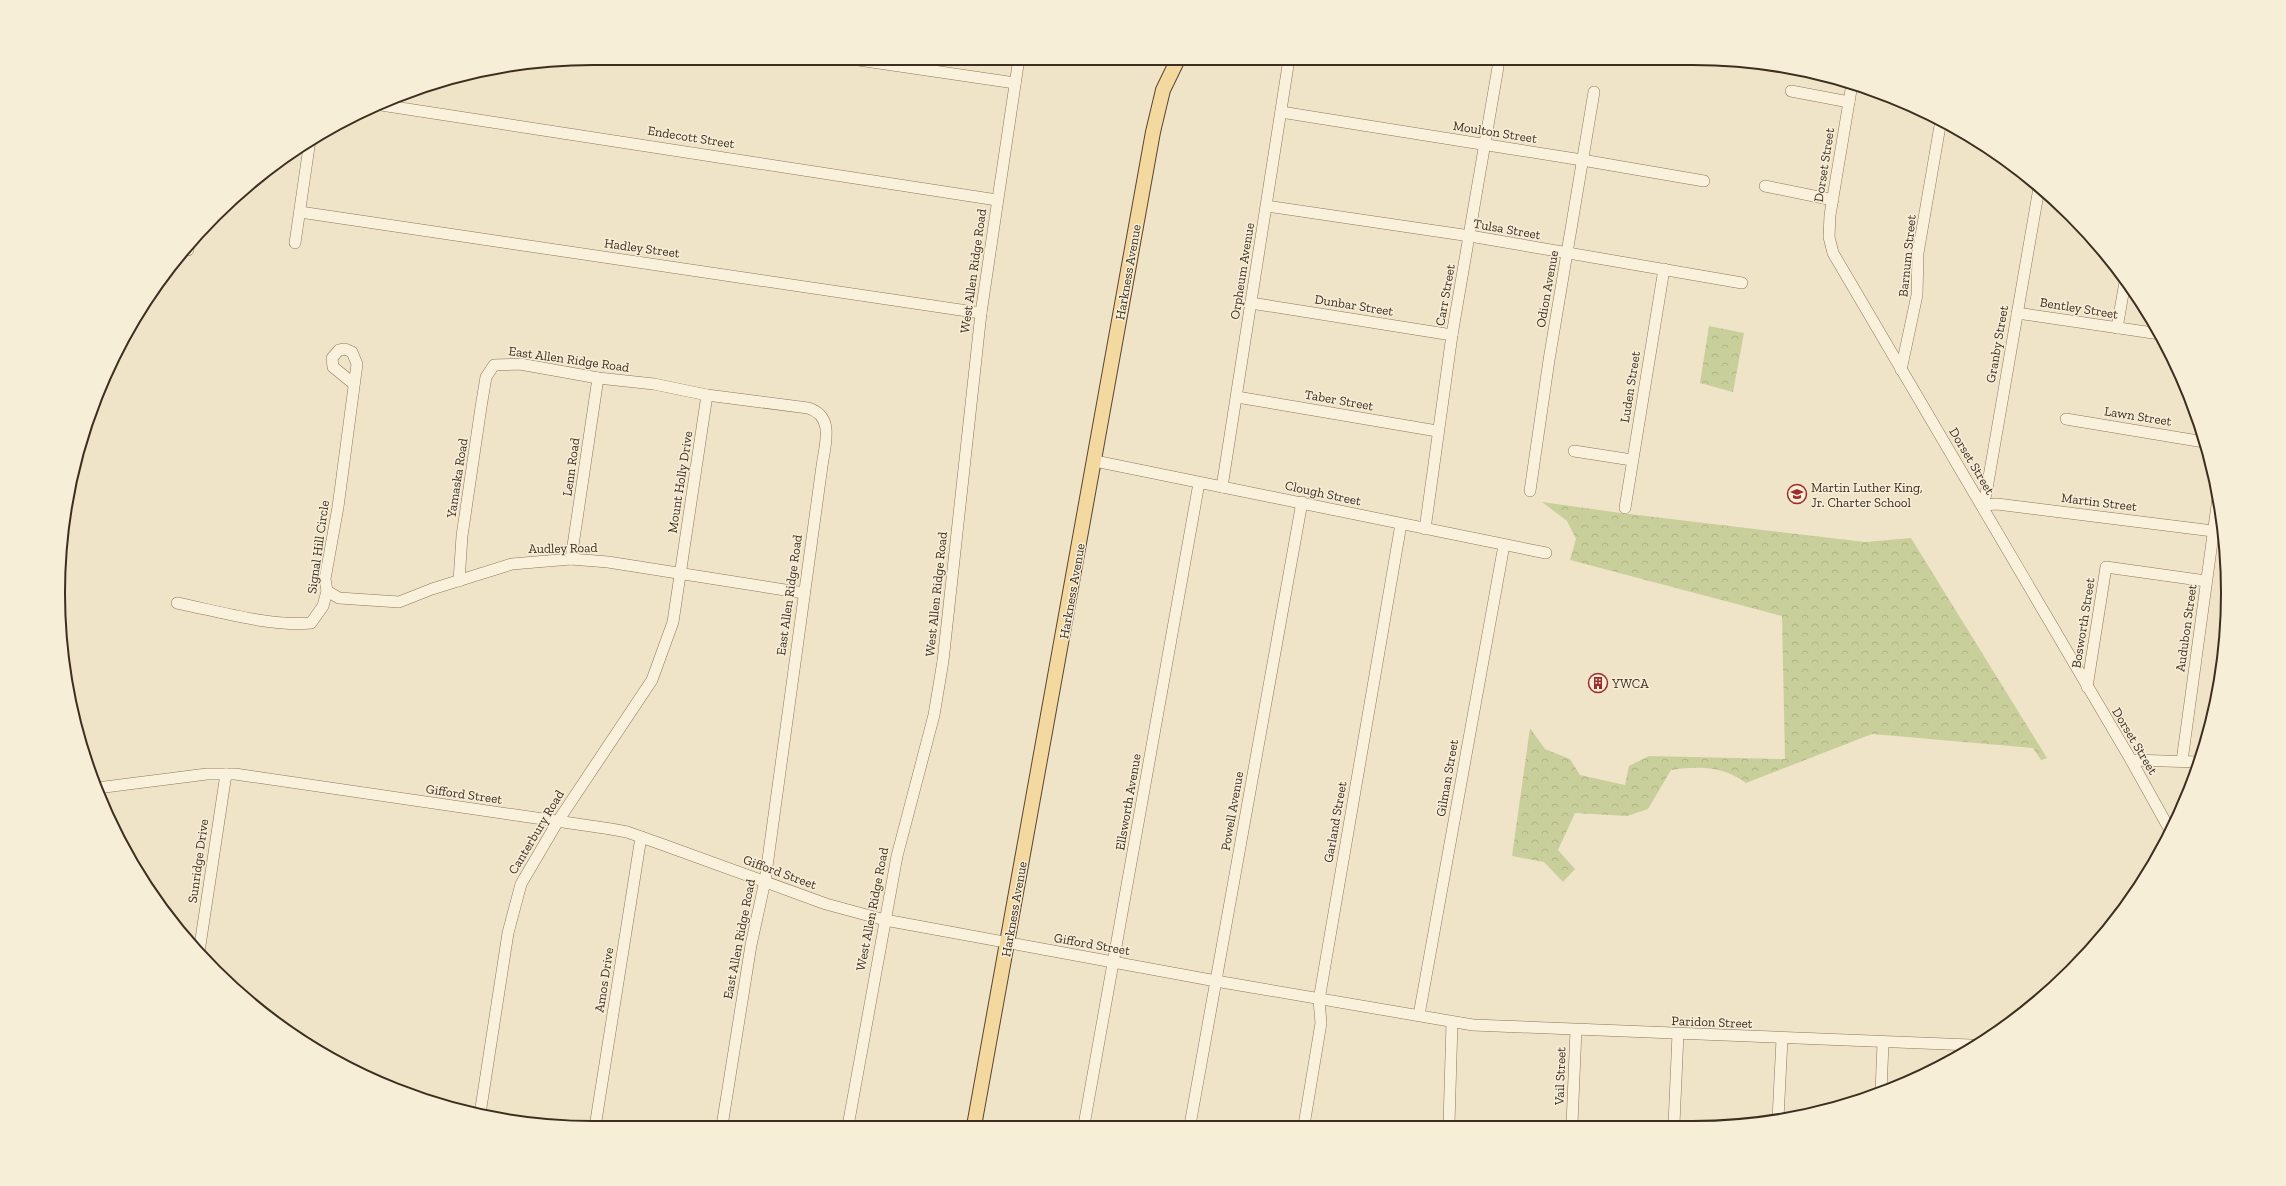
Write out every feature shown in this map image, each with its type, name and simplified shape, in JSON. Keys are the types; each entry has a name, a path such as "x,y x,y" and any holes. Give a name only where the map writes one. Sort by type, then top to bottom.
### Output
{"main road":[{"name":"Harkness Avenue","path":"975,1121 1095,461 1153,132 1163,90 1175,65"}],"street":[{"path":"893,65 1015,83"},
{"name":"West Allen Ridge Road","path":"849,1121 873,979 897,856 934,715 943,661 981,313 1018,65"},
{"name":"Orpheum Avenue","path":"1222,487 1289,65"},
{"name":"Carr Street","path":"1425,529 1437,431 1452,335 1498,67"},
{"name":"Dorset Street","path":"1851,89 1829,232 1833,253 2131,760 2168,826"},
{"path":"1791,91 1849,102"},
{"name":"Odion Avenue","path":"1530,491 1549,360 1594,92"},
{"name":"Endecott Street","path":"388,106 997,200"},
{"name":"Moulton Street","path":"1281,112 1582,160 1704,182"},
{"name":"Barnum Street","path":"1901,370 1917,295 1918,253 1940,126"},
{"path":"295,243 309,149"},
{"path":"1765,186 1833,200"},
{"name":"Granby Street","path":"1982,505 1986,494 2038,194"},
{"name":"Tulsa Street","path":"1267,206 1470,236 1742,283"},
{"name":"Hadley Street","path":"300,212 981,313"},
{"name":"Luden Street","path":"1624,508 1664,270"},
{"path":"2117,328 2124,289"},
{"name":"Dunbar Street","path":"1251,303 1452,335"},
{"name":"Bentley Street","path":"2017,313 2152,333"},
{"name":"East Allen Ridge Road","path":"485,380 492,366 504,363 520,364 598,378 654,384 707,394 808,408 819,412 823,418 826,431 823,458 765,881 751,945 723,1121"},
{"name":"Lenn Road","path":"571,559 598,378"},
{"name":"Yamaska Road","path":"459,581 464,523 485,380"},
{"name":"Signal Hill Circle","path":"177,603 275,622 300,624 311,623 323,606 327,591 325,579 338,508 354,384"},
{"name":"Mount Holly Drive","path":"652,680 674,622 707,394"},
{"name":"Taber Street","path":"1237,397 1437,431"},
{"name":"Lawn Street","path":"2066,419 2198,441"},
{"path":"1574,451 1632,460"},
{"name":"Clough Street","path":"1095,461 1199,483 1302,502 1401,524 1546,553"},
{"name":"Ellsworth Avenue","path":"1085,1121 1199,483"},
{"name":"Powell Avenue","path":"1191,1121 1302,502"},
{"name":"Martin Street","path":"1982,505 1997,504 2213,531"},
{"name":"Audubon Street","path":"2182,761 2215,518"},
{"name":"Garland Street","path":"1305,1121 1321,1023 1319,1000 1401,524"},
{"name":"Gilman Street","path":"1419,1015 1504,545"},
{"name":"Audley Road","path":"327,591 339,598 399,602 512,564 571,559 608,562 804,593"},
{"name":"Bosworth Street","path":"2087,687 2106,567 2206,580"},
{"name":"Canterbury Road","path":"481,1109 508,933 518,894 529,868 558,821 652,680"},
{"path":"2131,760 2193,762"},
{"name":"Gifford Street","path":"102,787 226,774 627,832 826,904 885,920 1319,1000 1419,1015 1452,1022"},
{"name":"Sunridge Drive","path":"200,945 226,774"},
{"name":"Amos Drive","path":"596,1121 641,837"},
{"path":"1449,1121 1452,1022"},
{"name":"Paridon Street","path":"1452,1022 1484,1026 1883,1043 1965,1045"},
{"name":"Vail Street","path":"1572,1121 1576,1030"},
{"path":"1674,1121 1678,1034"},
{"path":"1778,1114 1782,1039"},
{"path":"1881,1086 1883,1043"}],"green space":[{"path":"1709,326 1744,333 1733,392 1700,383"},
{"path":"1542,502 1621,513 1865,542 1911,538 2047,758 2041,760 2033,748 1872,734 1746,783 1737,777 1719,770 1692,768 1671,770 1648,809 1627,816 1575,813 1558,850 1575,869 1563,882 1544,862 1512,856 1530,728 1545,749 1570,759 1580,775 1625,785 1629,766 1649,756 1785,759 1782,616 1570,560 1576,539 1567,521"}],"place":[{"name":"Martin Luther King, Jr. Charter School","path":"1797,494"},
{"name":"YWCA","path":"1598,683"}]}
